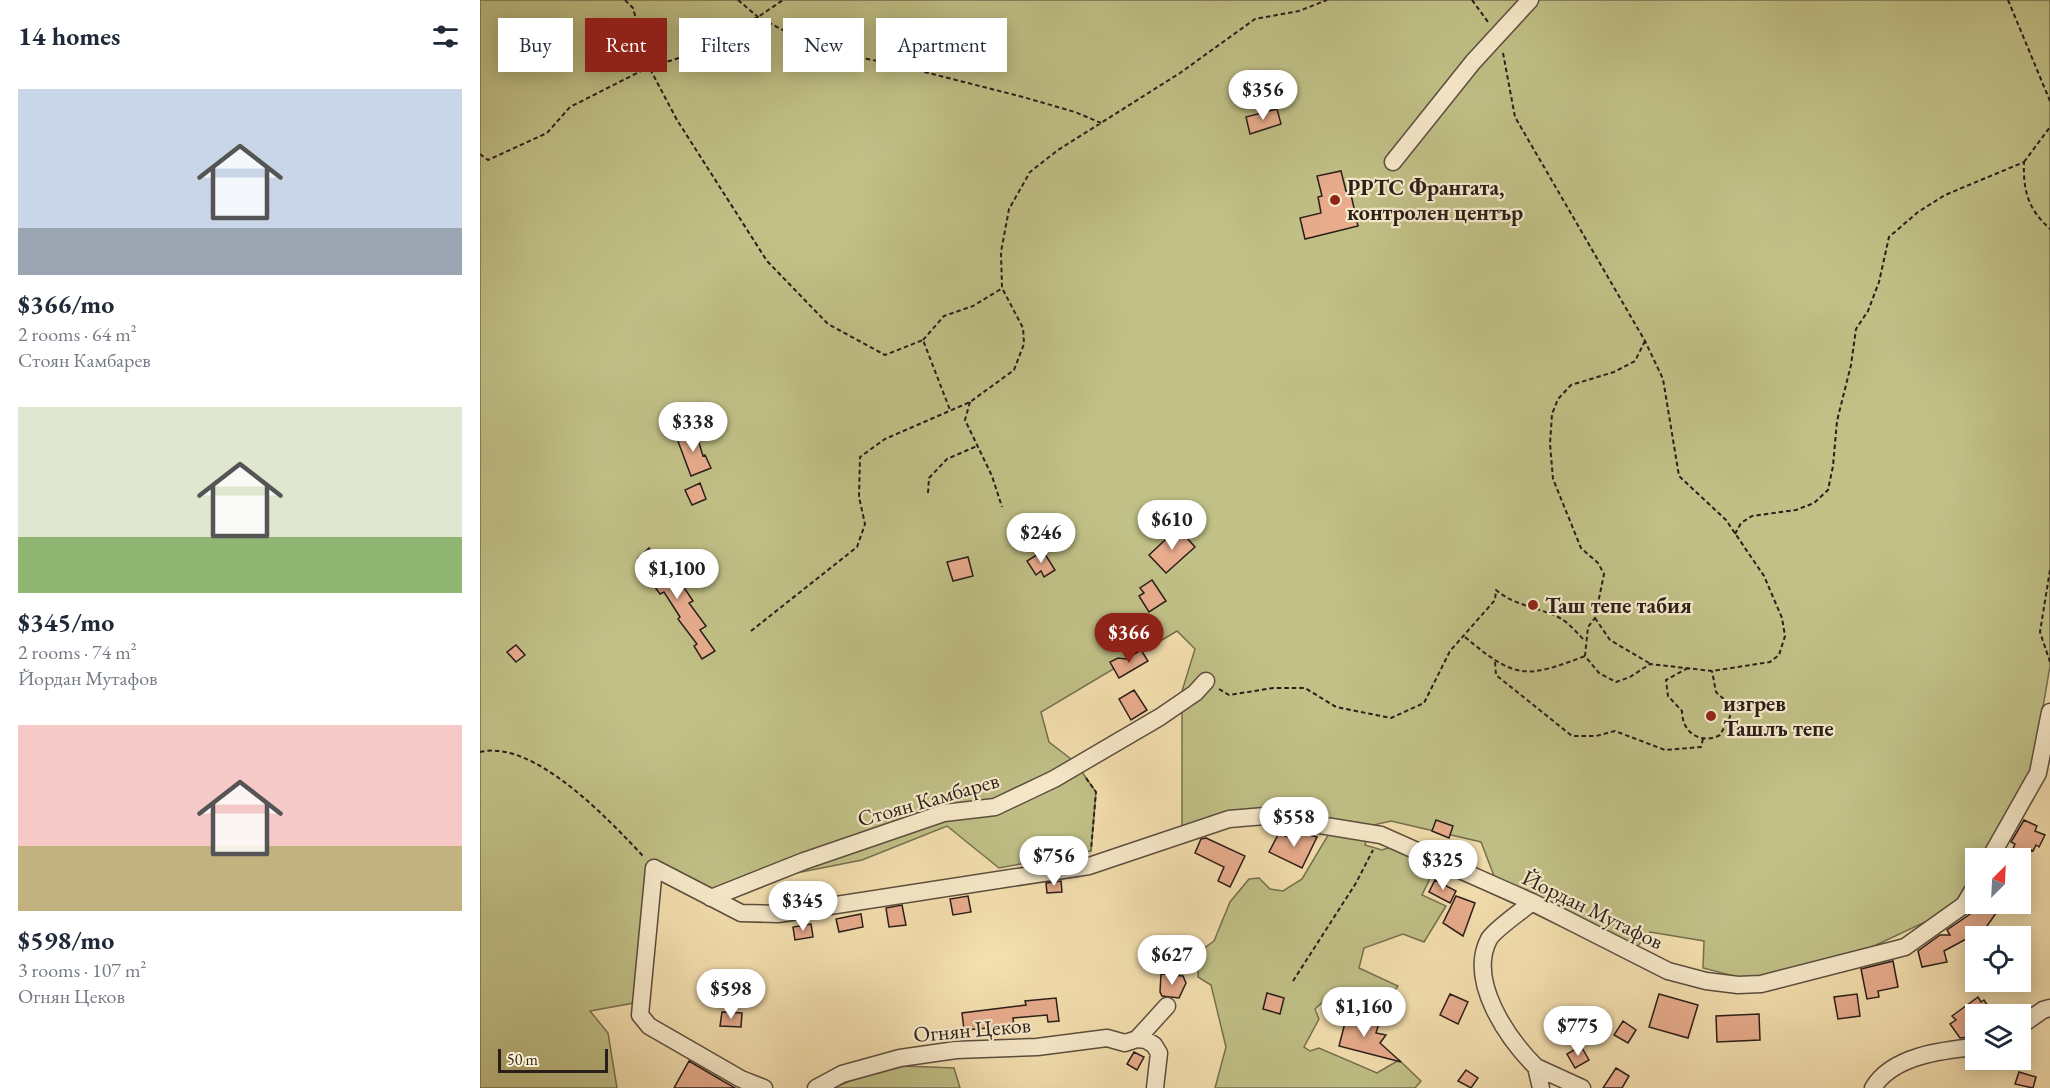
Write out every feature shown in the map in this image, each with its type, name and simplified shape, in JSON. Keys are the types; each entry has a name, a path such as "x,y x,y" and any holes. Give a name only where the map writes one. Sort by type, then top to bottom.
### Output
{"street":[{"path":"1393,162 1473,62 1530,0"},
{"name":"Стоян Камбарев","path":"711,898 804,861 944,813 995,807 1077,766 1160,717 1195,693 1206,681"},
{"path":"1996,848 2038,773 2050,712"},
{"name":"Йордан Мутафов","path":"654,868 741,913 778,914 1095,863 1229,819 1265,816 1381,835 1532,902 1668,971 1706,981 1737,985 1761,984 1905,947 1965,903"},
{"path":"654,868 640,1015 649,1026 741,1078 764,1088"},
{"path":"1532,902 1490,937 1482,968 1490,997 1504,1028 1517,1048 1536,1067 1582,1088"},
{"path":"1155,1088 1159,1053 1154,1045 1137,1039 1167,1006"},
{"path":"2031,1018 2050,1008"},
{"name":"Огнян Цеков","path":"816,1088 842,1074 900,1058 945,1052 1038,1047 1107,1038 1125,1043 1137,1039"},
{"path":"1873,1088 1886,1073 1912,1059 1965,1049"},
{"path":"1536,1067 1541,1088"}],"path":[{"path":"625,0 633,8 636,18"},
{"path":"738,0 758,17 802,40 843,54 971,83 1075,112 1101,123"},
{"path":"667,62 706,50 725,31 758,17 783,0"},
{"path":"752,631 857,547 865,524 859,497 860,457 885,439 970,402 1014,370 1024,344 1023,328 1002,288 1000,252 1009,208 1029,172 1058,150 1179,73 1255,19 1299,11 1327,0"},
{"path":"1472,0 1499,36 1515,117 1645,341 1663,379 1679,476 1726,520 1764,576 1782,618 1785,636 1779,655 1770,662 1712,670 1688,668 1650,664 1610,640 1595,618"},
{"path":"2008,0 2050,100"},
{"path":"480,154 488,160 547,133 570,107 639,72"},
{"path":"652,72 677,120 767,261 828,324 885,355 923,340 944,316 973,306 1002,288"},
{"path":"1735,534 1741,524 1752,516 1796,510 1814,503 1828,490 1833,466 1837,421 1851,365 1856,329 1872,301 1889,237 1918,212 1945,195 2024,162 2050,127"},
{"path":"2024,162 2023,184 2035,215 2050,229"},
{"path":"923,340 950,411"},
{"path":"1645,341 1635,361 1614,372 1571,385 1558,399 1552,414 1550,444 1553,479 1581,548 1598,563 1604,574 1595,618 1588,627 1585,656 1599,673 1616,682 1630,677 1650,664"},
{"path":"970,402 965,420 992,476 1002,507"},
{"path":"928,493 929,477 947,459 977,446"},
{"path":"2050,570 2040,632 2050,662"},
{"path":"1206,681 1229,695 1273,688 1305,688 1336,707 1391,718 1424,703 1450,651 1496,600 1496,590 1510,602 1525,603 1536,611 1561,619 1586,641"},
{"path":"1465,637 1494,662 1510,668 1544,672 1585,656"},
{"path":"1494,662 1496,675 1572,736 1596,736 1615,731 1665,750 1701,747 1703,739"},
{"path":"1688,668 1666,680 1668,696 1682,711 1684,726 1689,733 1703,739 1720,735 1731,717 1728,703 1716,692 1712,670"},
{"path":"480,752 491,749 523,757 558,777 611,823 654,868"},
{"path":"1077,766 1096,792 1091,851 1095,863"},
{"path":"1293,981 1356,883 1381,835"}],"green space":[{"path":"480,0 2050,0 2050,666 2033,766 1990,848 1965,848 1965,889 1953,909 1859,953 1749,980 1703,968 1704,941 1650,932 1627,958 1487,891 1496,881 1481,842 1391,821 1369,826 1365,845 1382,850 1391,847 1434,870 1422,895 1446,906 1424,942 1403,934 1364,948 1359,968 1398,986 1377,1016 1326,999 1315,1009 1319,1019 1304,1047 1310,1051 1319,1048 1377,1073 1399,1060 1421,1081 1415,1088 1215,1088 1226,1047 1211,985 1198,977 1199,952 1214,941 1230,902 1249,879 1259,878 1270,889 1283,891 1302,879 1333,827 1267,811 1182,827 1182,691 1195,649 1177,631 1041,712 1049,742 1075,762 1096,792 1091,851 999,868 947,826 862,860 766,879 711,898 654,868 639,1002 590,1011 608,1033 617,1088 480,1088"},
{"path":"904,1066 954,1068 960,1088 834,1088 850,1081"}],"building":[{"path":"1277,109 1281,124 1250,134 1246,117"},
{"name":"РРТС Франгата, контролен център","path":"1341,171 1346,191 1350,190 1358,226 1305,239 1300,218 1321,213 1318,197 1322,196 1317,176"},
{"path":"695,430 703,456 705,455 711,468 691,476 676,436"},
{"path":"700,483 706,499 692,505 685,490"},
{"path":"1178,528 1195,547 1166,573 1149,555"},
{"path":"649,548 666,567 669,565 693,601 689,603 706,626 700,630 715,651 702,659 694,646 697,644 678,619 680,617 664,592 660,594 649,579 653,576 638,558"},
{"path":"1043,551 1055,570 1044,577 1041,571 1036,575 1027,561"},
{"path":"968,557 973,576 953,581 947,562"},
{"path":"1152,580 1166,601 1149,612 1139,596 1144,593 1140,588"},
{"path":"516,645 525,655 516,662 507,652"},
{"path":"1141,650 1148,661 1119,678 1110,662 1118,658 1126,659"},
{"path":"1134,690 1147,710 1131,720 1119,699"},
{"path":"1436,820 1453,826 1449,838 1432,831"},
{"path":"2024,820 2037,826 2035,831 2045,835 2039,847 2036,845 2033,851 2031,848 2013,848 2015,844 2011,842"},
{"path":"1294,831 1317,837 1302,868 1269,852 1279,833 1290,838"},
{"path":"1206,838 1245,856 1230,887 1218,881 1224,867 1195,853 1201,839"},
{"path":"1435,880 1456,891 1450,903 1429,892"},
{"path":"1061,881 1062,892 1047,893 1046,883"},
{"path":"968,896 971,912 953,915 950,899"},
{"path":"1456,896 1475,903 1463,936 1443,923"},
{"path":"902,905 906,925 889,927 886,908"},
{"path":"861,914 863,927 839,932 836,919"},
{"path":"1970,914 1995,914 1987,926 1965,926 1965,940 1944,951 1947,962 1922,967 1918,951 1940,935 1950,935 1947,930"},
{"path":"811,924 813,937 795,940 793,927"},
{"path":"1893,961 1898,987 1878,991 1879,997 1867,999 1861,969"},
{"path":"1161,974 1183,976 1186,983 1179,998 1162,996 1160,992"},
{"path":"1267,993 1284,998 1280,1014 1263,1009"},
{"path":"1450,994 1468,1002 1458,1024 1440,1015"},
{"path":"1659,994 1698,1005 1688,1038 1649,1027"},
{"path":"1857,994 1860,1016 1838,1019 1834,997"},
{"path":"1978,997 1981,1002 1984,1000 1987,1004 1968,1004"},
{"path":"1056,998 1059,1021 1048,1022 1047,1015 1013,1018 1014,1026 964,1030 962,1013 1026,1005 1025,1001"},
{"path":"1965,1006 1965,1038 1960,1038 1950,1024 1956,1020 1952,1016"},
{"path":"722,1012 742,1013 741,1027 720,1026"},
{"path":"1759,1014 1760,1040 1717,1042 1716,1016"},
{"path":"1347,1015 1379,1023 1376,1033 1386,1035 1380,1043 1401,1062 1339,1046"},
{"path":"1623,1021 1636,1030 1628,1043 1614,1035"},
{"path":"1581,1046 1589,1060 1575,1068 1567,1054"},
{"path":"1134,1052 1144,1057 1137,1070 1127,1064"},
{"path":"689,1061 716,1077 735,1088 674,1088"},
{"path":"1616,1068 1629,1076 1622,1088 1603,1088"},
{"path":"1466,1070 1478,1078 1471,1088 1458,1081"},
{"path":"2019,1072 2036,1077 2033,1088 2015,1084"}],"place":[{"name":"РРТС Франгата, контролен център","path":"1335,200"},
{"name":"Таш тепе табия","path":"1533,605"},
{"name":"изгрев Ташлъ тепе","path":"1711,716"}]}
